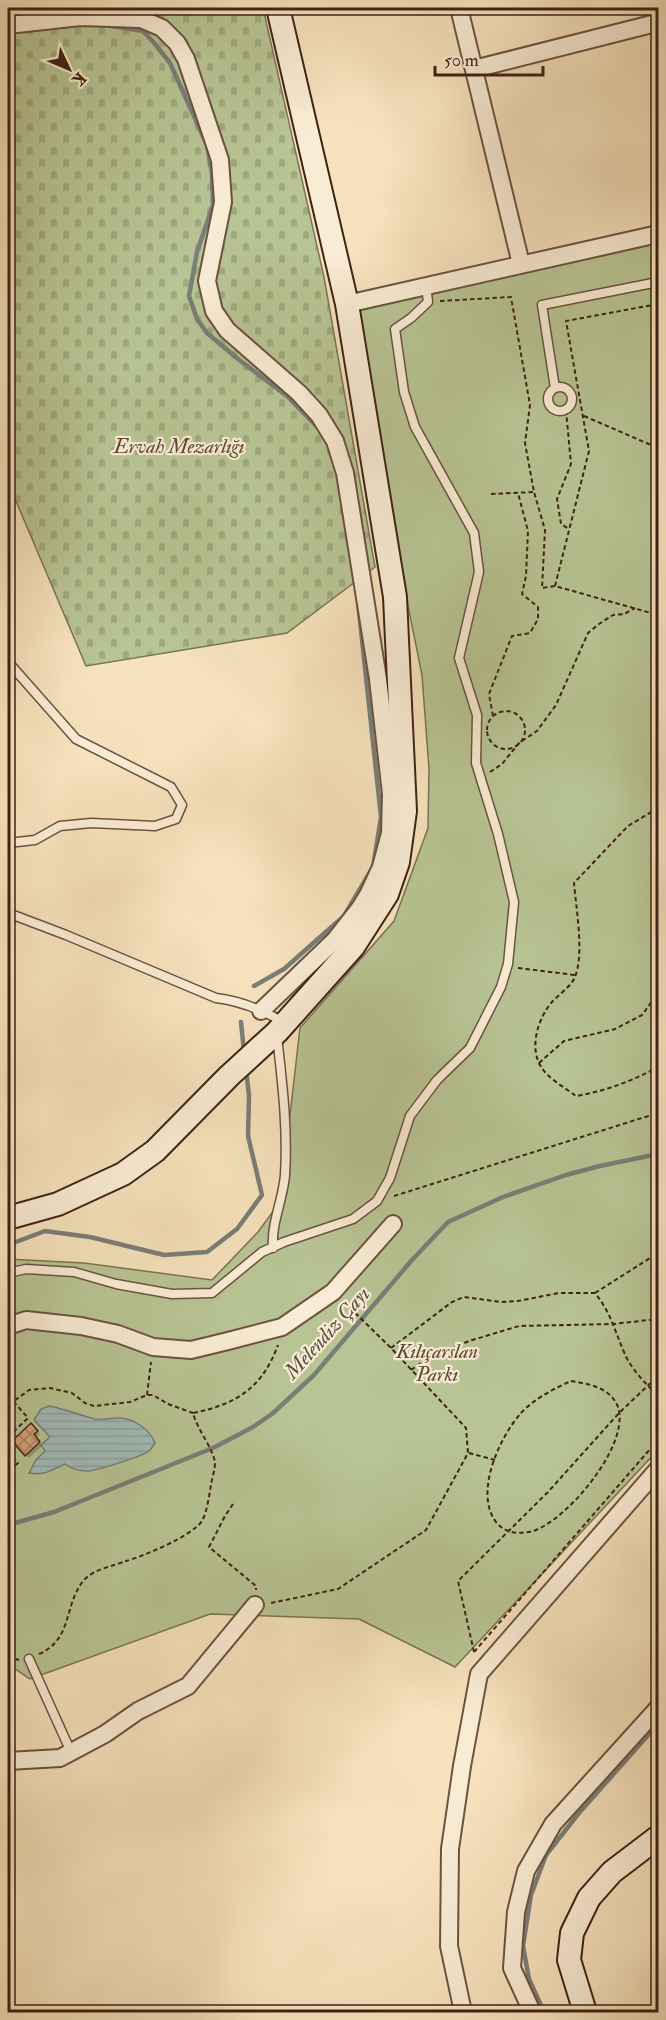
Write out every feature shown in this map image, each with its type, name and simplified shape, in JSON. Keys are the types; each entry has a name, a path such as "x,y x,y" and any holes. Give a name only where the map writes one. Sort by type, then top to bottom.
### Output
{"main road":[{"path":"8,1218 58,1204 123,1174 155,1151 229,1076 275,1034 353,947 387,894 398,862 405,811 395,597 347,304 278,8"},
{"path":"585,2013 569,1960 572,1933 589,1898 612,1872 658,1837"}],"street":[{"path":"459,8 521,264"},
{"path":"8,25 80,17 141,19 162,28 177,43 186,59 220,160 223,202 207,281 210,301 227,330 299,393 319,415 335,441 345,473 378,678 391,794 390,833 381,867 360,908 335,940 261,1011"},
{"path":"474,69 656,21"},
{"path":"347,304 427,294 521,264 658,234"},
{"path":"8,1326 26,1320 81,1326 118,1334 153,1347 191,1350 282,1327 333,1292 393,1224"},
{"path":"463,2013 449,1946 450,1849 479,1674 658,1469"},
{"path":"8,1761 60,1758 105,1734 138,1711 188,1686 255,1605"},
{"path":"532,2013 512,1968 516,1912 526,1871 553,1824 658,1708"}],"lane":[{"path":"555,388 567,389 572,396 572,404 566,410 554,411 549,405 548,397 555,388 542,305 658,282"},
{"path":"8,1274 26,1269 74,1272 116,1284 172,1294 212,1293 262,1252 353,1218 377,1201 390,1178 410,1116 437,1080 470,1048 490,1013 507,967 514,902 498,834 476,763 477,715 459,658 479,572 474,533 415,427 404,392 395,329 411,318 427,294"},
{"path":"8,662 76,740 171,786 182,805 176,819 155,826 91,823 60,826 35,840 8,843"},
{"path":"8,913 216,998 238,1001 261,1011 275,1034 283,1093 286,1160 282,1197 273,1232 273,1248"},
{"path":"29,1659 71,1752"}],"path":[{"path":"427,294 511,297 530,405 525,443 534,492 545,530 542,588 555,586 658,615"},
{"path":"555,586 589,451 566,321 658,304"},
{"path":"566,410 571,464 557,500 561,524 569,530"},
{"path":"583,416 658,448"},
{"path":"491,494 534,492"},
{"path":"493,716 489,694 512,636 530,633 538,619 538,607 522,594 526,576 528,531 518,493"},
{"path":"480,778 502,764 519,743 525,732 524,725 517,715 505,711 493,716 487,727 487,733 492,743 503,749 509,749 519,743 537,731 556,705 588,633 613,615 624,614 635,609"},
{"path":"658,672 655,706 658,718"},
{"path":"658,807 628,826 574,883 579,960 573,980 550,1004 539,1024 535,1044 539,1063 554,1081 576,1096 599,1092 625,1083 658,1067"},
{"path":"507,967 575,975"},
{"path":"539,1063 564,1041 615,1029 642,1015 658,993"},
{"path":"377,1201 658,1113"},
{"path":"391,1348 452,1302 464,1297 501,1302 559,1293 595,1293 658,1255"},
{"path":"656,1276 658,1272"},
{"path":"595,1293 606,1307 624,1354 658,1396"},
{"path":"233,1504 209,1547 256,1586 255,1605 281,1602 338,1589 426,1530 468,1453 466,1428 391,1348 341,1299"},
{"path":"411,1370 425,1360 469,1341 519,1326 613,1324 658,1319"},
{"path":"8,1403 29,1390 50,1388 72,1393 94,1406 130,1402 147,1395 153,1395 168,1404 193,1413 229,1403 248,1390 262,1375 281,1338 277,1328"},
{"path":"147,1395 153,1347"},
{"path":"658,1376 619,1413 548,1492 458,1581 474,1652 658,1440"},
{"path":"571,1381 592,1385 604,1391 616,1402 619,1413 618,1430 609,1455 591,1484 562,1513 534,1531 515,1534 499,1526 490,1514 487,1503 487,1486 495,1460 508,1430 522,1412 551,1390 571,1381"},
{"path":"8,1437 28,1418 14,1401"},
{"path":"8,1657 18,1660 29,1659 45,1652 57,1641 69,1619 74,1597 86,1578 94,1572 143,1556 188,1533 202,1521 215,1461 195,1422 193,1413"},
{"path":"8,1451 18,1463 8,1471"},
{"path":"468,1453 495,1460"}],"green space":[{"name":"Ervah Mezarlığı","path":"8,8 263,8 324,277 375,567 287,633 86,666 8,485"},
{"name":"Kılıçarslan Parkı","path":"658,243 658,1450 455,1667 359,1619 210,1614 30,1679 8,1664 8,1259 84,1263 212,1280 258,1232 280,1202 300,1028 394,921 428,828 429,769 422,675 348,309"}],"water":[{"path":"49,1406 98,1420 124,1418 145,1429 155,1443 145,1453 100,1469 81,1471 65,1464 43,1473 29,1473 36,1460 45,1451 41,1445 50,1437 34,1420 41,1409"}],"building":[{"path":"31,1423 38,1431 34,1434 40,1442 25,1456 12,1441"}],"waterway":[{"path":"112,26 143,31 155,44 170,63 207,145 212,173 213,205 197,252 189,296 197,319 207,333 287,396 319,429"},
{"path":"254,986 284,969 344,916 373,867 381,817 358,602"},
{"path":"241,1022 244,1052"},
{"path":"8,1245 45,1231 90,1237 164,1255 207,1252 237,1229 262,1195 248,1136 249,1096 246,1069"},
{"name":"Melendiz Çayı","path":"8,1525 54,1512 213,1448 272,1414 314,1375 412,1260 448,1222 503,1197 566,1175 658,1154"},
{"path":"544,2012 529,1979 523,1946 531,1895 546,1855 579,1813 658,1724"}]}
